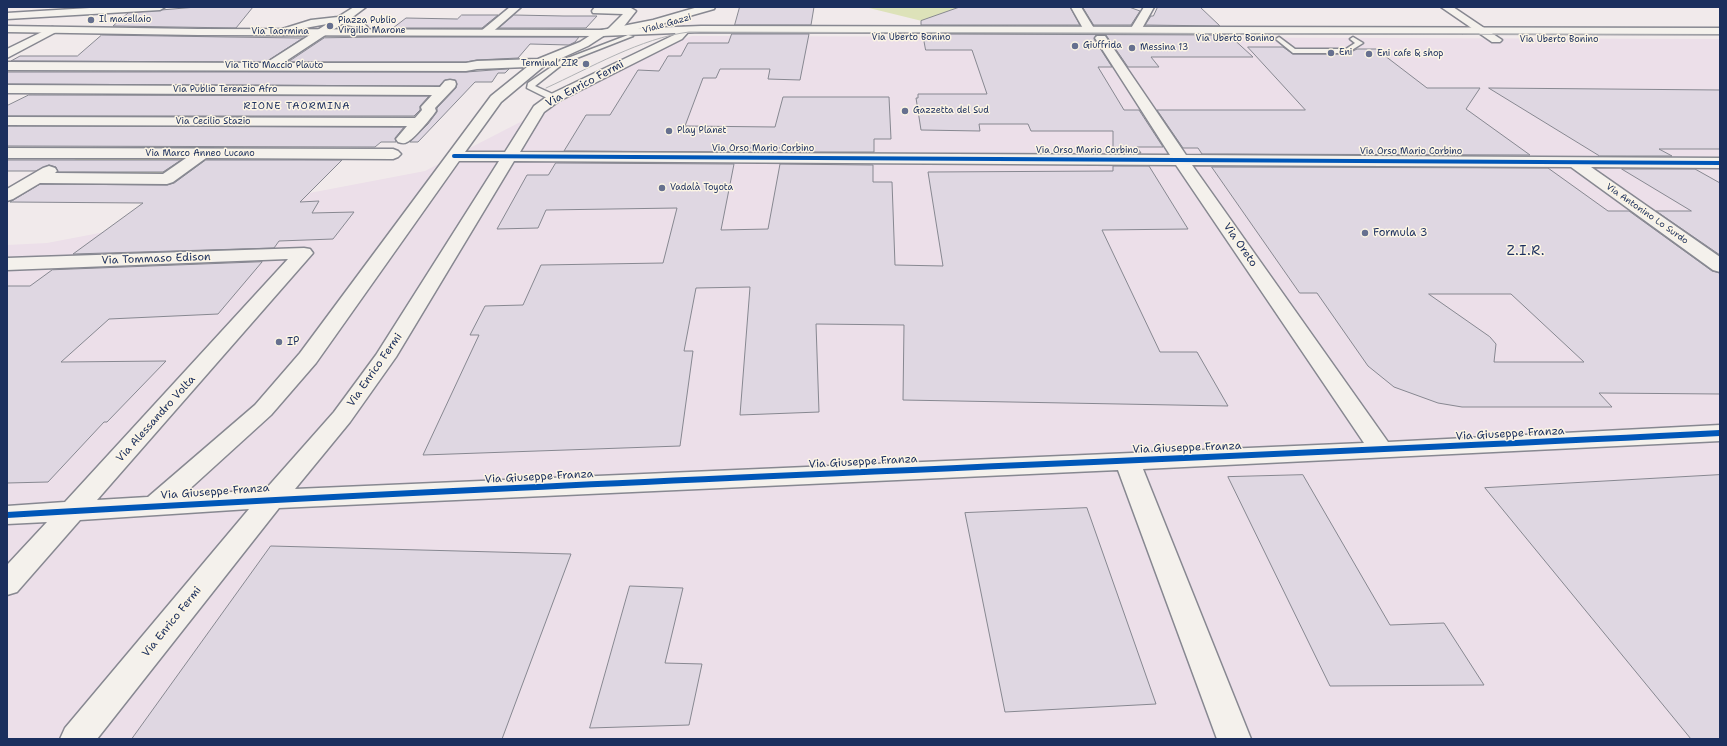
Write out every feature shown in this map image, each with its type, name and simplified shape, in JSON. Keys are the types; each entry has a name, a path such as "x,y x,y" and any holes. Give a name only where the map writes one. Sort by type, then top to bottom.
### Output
{"street":[{"path":"7,16 160,7"},
{"path":"214,102 360,7"},
{"path":"485,32 516,7"},
{"path":"600,7 597,11 632,11 618,28 608,35"},
{"path":"1076,7 1089,30"},
{"path":"1136,30 1143,15 1149,7"},
{"path":"1446,7 1496,40"},
{"name":"Viale Gazzi","path":"647,34 715,8"},
{"name":"Viale Gazzi","path":"654,23 715,8"},
{"path":"608,35 681,34 684,23 691,18"},
{"path":"283,32 306,24 339,21 360,25 362,28 359,32"},
{"path":"156,506 242,430 283,388 308,358 496,99 540,63 608,35 654,23"},
{"path":"647,34 643,28 654,23"},
{"name":"Via Taormina","path":"7,29 283,32 485,32 608,35"},
{"path":"7,54 52,30"},
{"name":"Via Uberto Bonino","path":"681,34 1089,30 1720,31"},
{"path":"608,35 630,36 647,34"},
{"name":"Via Uberto Bonino","path":"681,34 1101,38 1720,40"},
{"name":"Via Enrico Fermi","path":"77,739 272,499 342,416 385,357 539,109 554,98 681,34"},
{"name":"Via Oreto","path":"1101,38 1181,160 1381,450"},
{"name":"Via Tito Maccio Plauto","path":"7,66 466,67 477,64 540,63"},
{"path":"403,139 429,111 428,107 466,67"},
{"name":"Via Publio Terenzio Afro","path":"7,89 443,91"},
{"path":"165,134 202,110"},
{"name":"Via Cecilio Stazio","path":"7,121 419,122"},
{"path":"134,154 153,142"},
{"name":"Via Marco Anneo Lucano","path":"7,153 393,154"},
{"path":"7,196 77,153"},
{"path":"37,178 167,179 202,154"},
{"name":"Via Orso Mario Corbino","path":"454,156 1720,163"},
{"name":"Via Antonino Lo Surdo","path":"1574,162 1720,266"},
{"name":"Via Tommaso Edison","path":"7,264 304,253"},
{"name":"Via Alessandro Volta","path":"7,584 304,253"},
{"name":"Via Giuseppe Franza","path":"7,515 272,499 1127,460 1381,450 1720,433"},
{"path":"1127,460 1234,739"}],"lane":[{"path":"554,98 534,91 531,86 562,62 608,35"}],"shaded area":[{"path":"692,36 1720,39 1720,739 7,739 7,245 47,243 425,171 678,41"}],"green space":[{"path":"865,7 960,7 922,21"},
{"path":"79,157 186,158 164,174 53,173"}],"building":[{"path":"197,7 253,7 236,28 113,26 128,13"},
{"path":"740,7 814,7 811,25 735,25"},
{"path":"960,7 1070,7 1080,25 921,25 921,21"},
{"path":"1083,7 1129,7 1140,11 1131,25 1094,25"},
{"path":"1158,7 1200,7 1220,26 1145,25 1151,16 1153,16"},
{"path":"462,15 498,15 482,28 393,28 406,18 457,19"},
{"path":"514,15 597,16 586,28 499,28"},
{"path":"732,34 809,34 800,80 768,79 770,69 720,69 716,78 703,78 685,126 775,127 783,97 889,97 891,139 874,139 874,152 783,152 783,148 737,148 737,152 564,151 586,115 610,115 638,70 659,71 668,56 681,56 688,43 728,43"},
{"path":"923,34 1229,35 1253,57 1151,57 1159,67 1128,67 1106,35 1096,35 1094,39 1112,67 1098,67 1124,110 1139,110 1163,147 1137,147 1141,153 1113,153 1113,131 1031,131 1028,124 979,124 980,131 921,130 916,98 918,98 918,94 987,94 972,50 926,50"},
{"path":"102,35 303,38 266,62 11,61 20,56 77,56"},
{"path":"579,37 575,42 569,45 530,44 518,58 466,62 288,62 324,38"},
{"path":"1248,47 1283,47 1293,54 1347,54 1357,49 1376,49 1427,88 1480,88 1466,109 1530,155 1202,154 1198,148 1183,148 1157,110 1305,110"},
{"path":"509,69 505,73 498,73 492,82 475,82 418,142 410,142 428,124 437,112 437,108 456,88 457,84 455,80 445,80 439,86 7,84 7,72 466,72"},
{"path":"1489,88 1720,90 1720,149 1659,149 1672,156 1600,156"},
{"path":"29,95 429,96 414,116 7,116 7,106"},
{"path":"7,126 404,127 395,138 396,142 381,142 375,147 7,146"},
{"path":"7,160 181,160 163,172 58,172 56,167 49,165 36,171 7,171"},
{"path":"206,160 342,160 300,202 319,201 312,213 354,212 333,239 279,241 274,248 73,254 143,203 10,202 40,184 167,185 174,183"},
{"path":"556,163 734,164 721,230 768,229 780,164 873,165 873,182 892,182 895,265 943,266 928,172 1113,171 1113,166 1149,166 1188,229 1102,230 1160,352 1197,352 1228,406 903,400 904,325 816,324 819,412 740,415 750,287 696,288 684,351 693,351 680,446 423,455 479,335 470,335 485,306 523,305 541,265 663,263 677,208 546,210 538,228 497,229 527,175 548,175"},
{"path":"1212,167 1548,168 1608,211 1629,211 1712,271 1720,273 1720,394 1599,393 1612,407 1462,407 1438,403 1394,387 1368,366 1317,293 1300,293","holes":["1429,294 1511,294 1584,362 1494,362 1496,344 1490,337"]},
{"path":"1622,169 1695,169 1720,183 1720,255 1656,211 1691,211"},
{"path":"262,262 218,314 109,319 61,362 166,361 107,422 104,422 48,482 7,483 7,286 30,286 52,270"},
{"path":"1303,475 1390,625 1444,623 1484,685 1330,686 1228,477"},
{"path":"1720,475 1720,739 1691,739 1485,488"},
{"path":"1087,508 1156,704 1005,712 965,513"},
{"path":"271,546 571,554 502,739 132,739"},
{"path":"630,586 683,588 665,663 702,664 689,725 590,728"}],"tram line":[{"path":"546,88 634,47 671,35 689,32 1720,35"}],"cycle path":[{"path":"454,156 1720,163"},
{"path":"7,515 272,499 1381,450 1720,433"}],"place":[{"name":"Il macellaio","path":"91,20"},
{"name":"Piazza Publio Virgilio Marone","path":"330,26"},
{"name":"Giuffrida","path":"1075,46"},
{"name":"Messina 13","path":"1132,48"},
{"name":"Eni","path":"1331,53"},
{"name":"Eni cafe & shop","path":"1369,54"},
{"name":"Terminal ZIR","path":"586,64"},
{"name":"Gazzetta del Sud","path":"905,111"},
{"name":"Play Planet","path":"669,131"},
{"name":"Vadalà Toyota","path":"662,188"},
{"name":"Formula 3","path":"1365,233"},
{"name":"IP","path":"279,342"}],"district":[{"name":"RIONE TAORMINA","path":"297,106"},
{"name":"Z.I.R.","path":"1526,252"}]}
